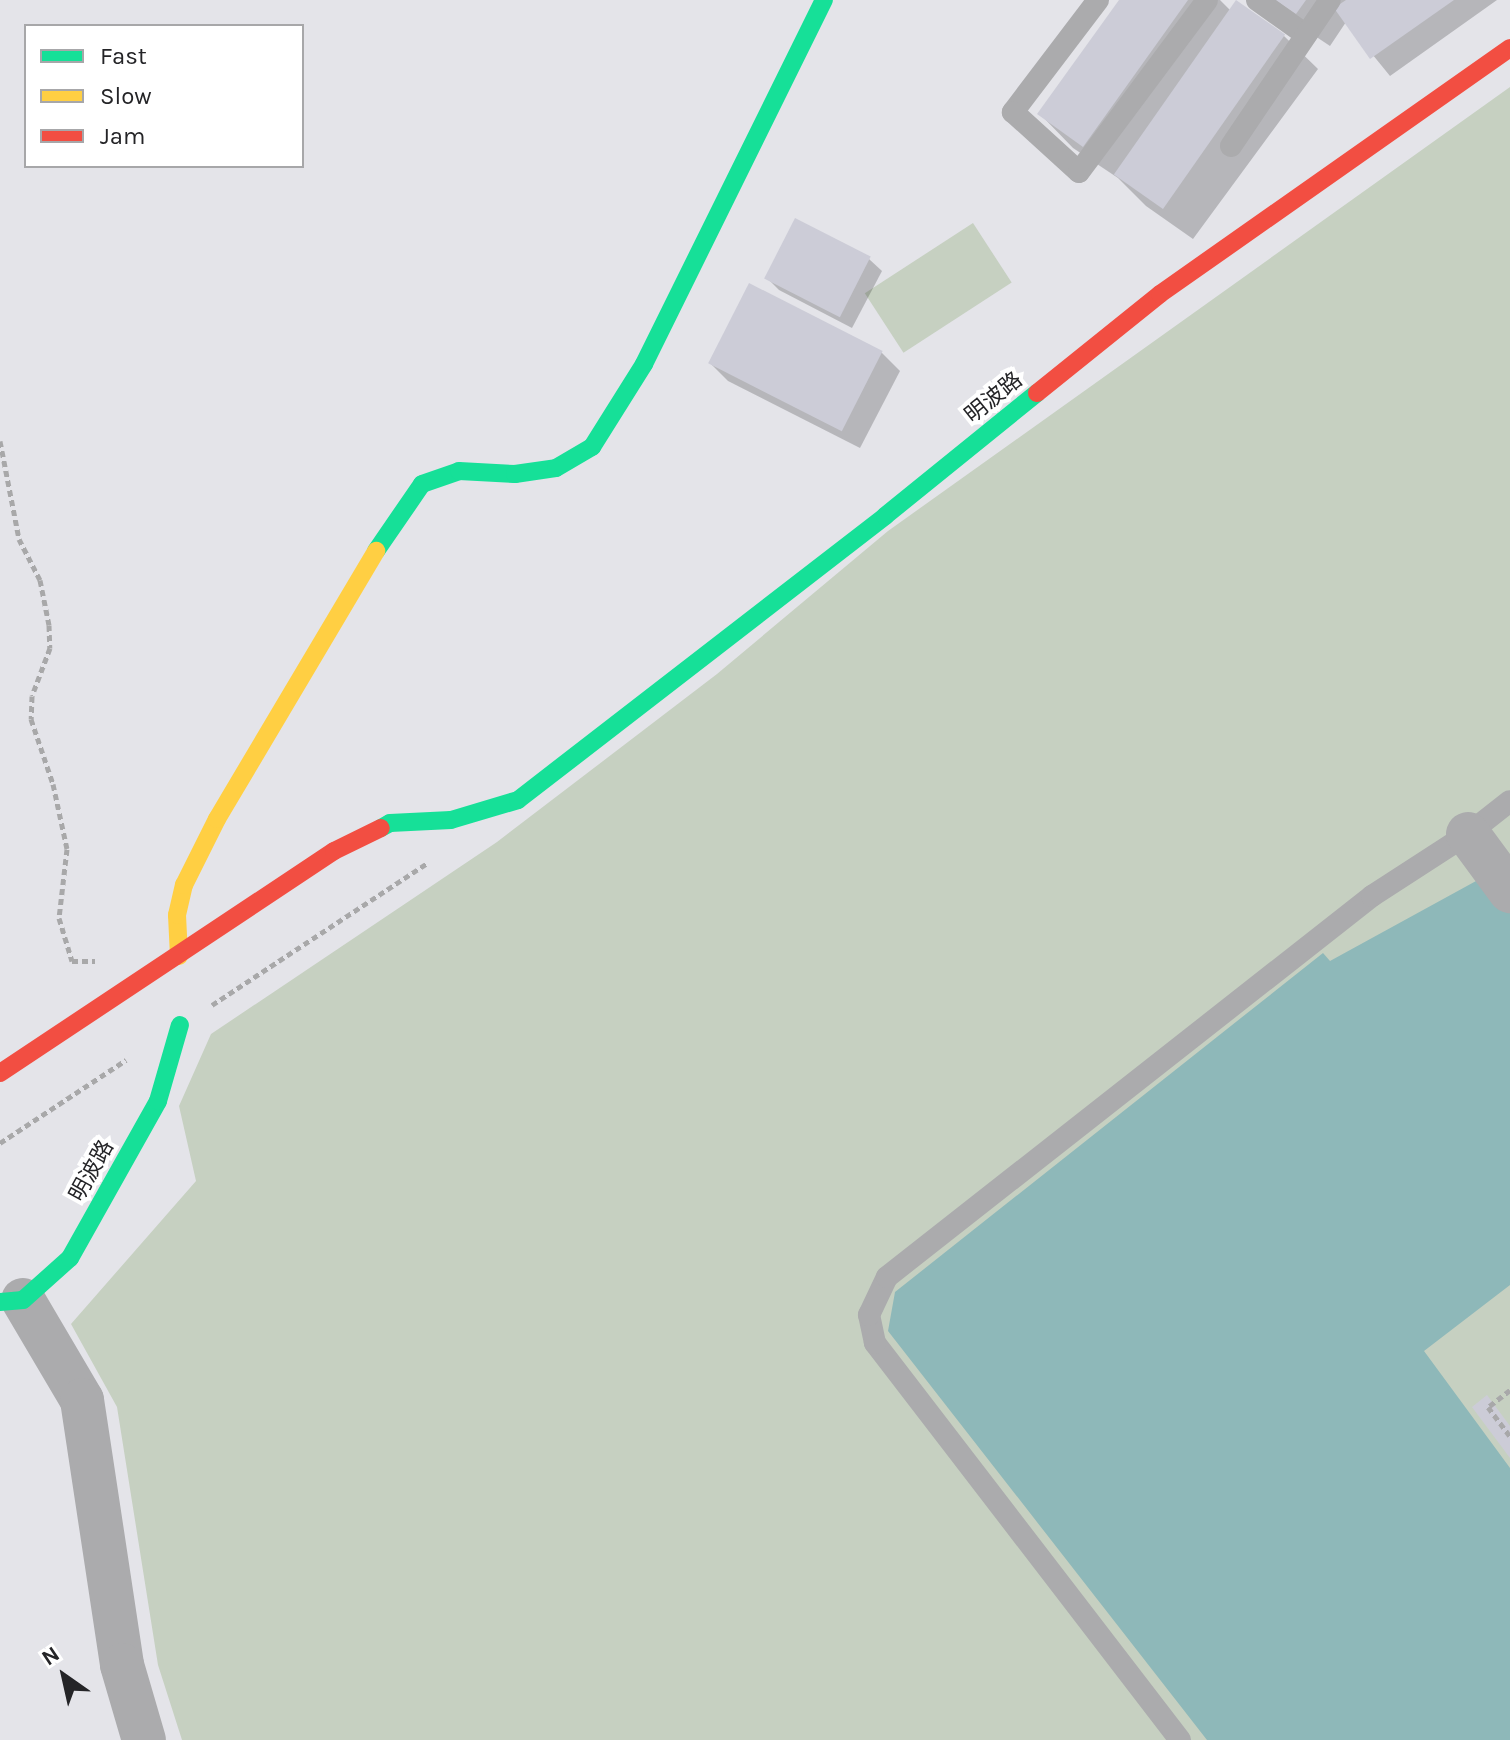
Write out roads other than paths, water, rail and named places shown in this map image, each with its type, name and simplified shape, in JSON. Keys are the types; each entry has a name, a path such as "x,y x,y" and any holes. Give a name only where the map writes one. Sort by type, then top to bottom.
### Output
{"street":[{"path":"0,1073 179,956 177,915 184,885 217,819 396,517 422,484 459,471 515,474 556,468 592,447 644,364 824,0"},
{"name":"明波路","path":"179,956 334,851 390,823 451,820 518,800 885,516 1160,294 1510,48"},
{"path":"1468,834 1510,891"},
{"name":"明波路","path":"12,1301 70,1258 158,1101 180,1025"},
{"path":"12,1301 82,1400 122,1665 144,1740"}],"lane":[{"path":"1098,0 1013,112 1079,172 1207,0"},
{"path":"1257,0 1306,35"},
{"path":"1231,146 1330,0"},
{"path":"1180,1740 875,1343 869,1315 887,1277 1372,896 1468,834 1510,801"}],"water":[{"path":"1487,875 1510,911 1510,1285 1424,1351 1510,1468 1510,1740 1207,1740 888,1331 895,1292 1323,953 1330,961"}]}
